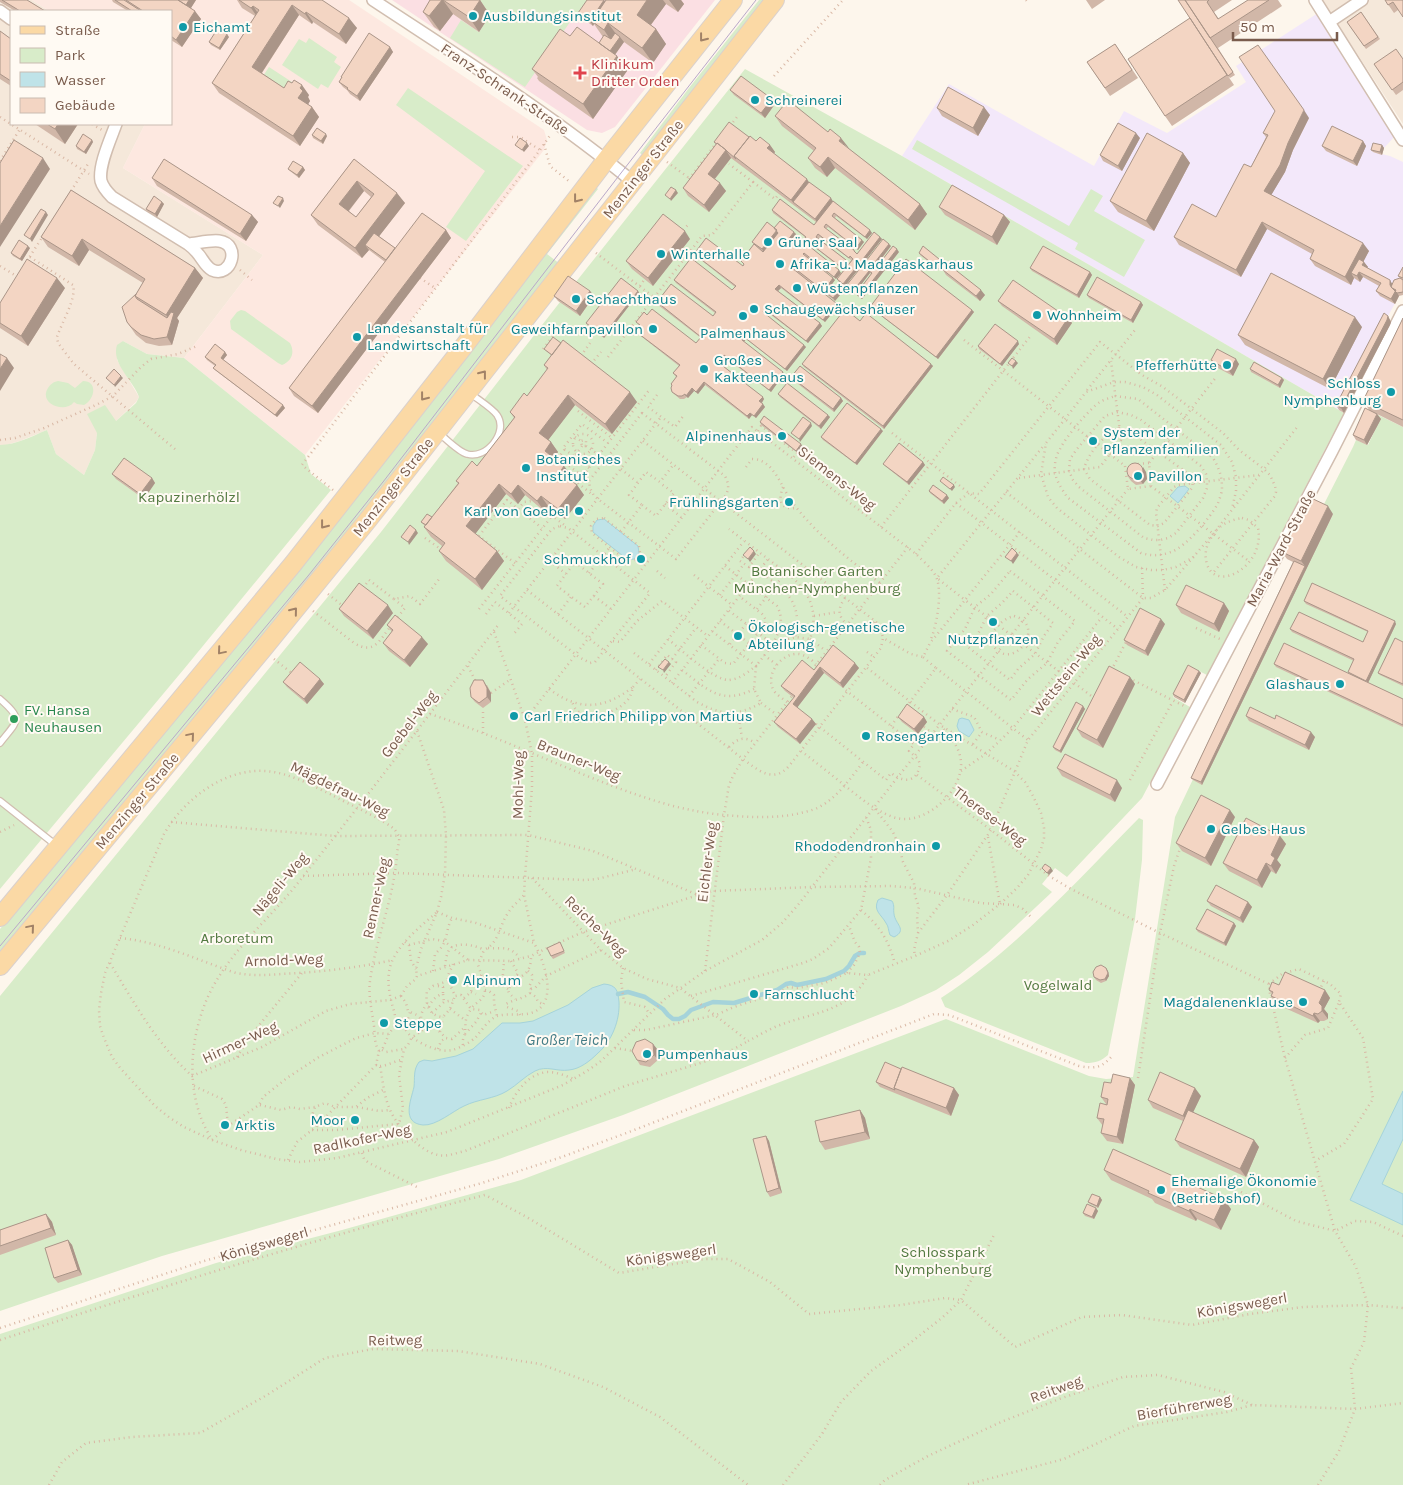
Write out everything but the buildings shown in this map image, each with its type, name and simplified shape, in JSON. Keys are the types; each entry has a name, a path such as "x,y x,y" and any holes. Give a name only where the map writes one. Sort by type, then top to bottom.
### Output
{"main road":[{"name":"Menzinger Straße","path":"0,917 293,564 461,350 606,160 733,0"},
{"name":"Menzinger Straße","path":"0,966 262,650 437,432 776,0"}],"street":[{"name":"Franz-Schrank-Straße","path":"373,0 557,124 633,182"},
{"path":"1315,0 1403,140"},
{"path":"1329,22 1362,0"},
{"path":"116,125 103,163 101,181 106,191 112,197 188,244 198,253 206,266 212,270 223,270 232,262 232,251 225,243 219,241 188,244"},
{"name":"Maria-Ward-Straße","path":"1157,784 1332,451 1403,311"}],"lane":[{"path":"437,432 467,454 475,455 482,452 494,442 500,428 497,414 468,392"},
{"path":"0,699 14,712 16,718 14,726 0,743"},
{"path":"0,801 58,847"}],"path":[{"path":"774,76 843,0"},
{"path":"726,130 737,117"},
{"path":"336,492 302,465 540,150 557,124"},
{"path":"13,125 101,181"},
{"path":"0,161 20,129"},
{"path":"512,137 520,138 540,150"},
{"path":"664,159 689,179 721,137"},
{"path":"544,144 550,166 574,184"},
{"path":"711,150 716,154"},
{"path":"70,194 89,163"},
{"path":"729,164 775,199 778,195"},
{"path":"608,357 702,236 712,235 752,182"},
{"path":"683,230 688,225"},
{"path":"26,263 45,233"},
{"path":"593,250 655,298"},
{"path":"30,257 73,285 75,290 60,327 57,338 58,343 74,364 176,450"},
{"path":"232,262 252,280"},
{"path":"0,266 18,277 22,270"},
{"path":"420,278 435,288"},
{"path":"640,286 644,280"},
{"path":"543,349 563,322"},
{"path":"923,657 935,629 938,610 937,578 1134,330"},
{"path":"881,527 1032,334"},
{"path":"964,340 1125,466 1128,489 1151,486 1250,562"},
{"path":"916,554 956,504 969,493 980,494 1100,342 1142,375 1163,387 1223,433 1239,450 1264,469 1274,481 1276,492 1274,497 1212,573"},
{"path":"583,358 580,356 590,343"},
{"path":"0,440 14,438 44,428 112,396 141,367 151,360 178,354 197,346"},
{"path":"590,364 601,352"},
{"path":"1018,478 1100,467 1121,440 1111,361"},
{"path":"1125,466 1149,463 1217,376"},
{"path":"1086,392 1114,382 1125,382 1144,387 1221,445 1232,462 1236,477 1236,491 1232,509"},
{"path":"577,483 650,389"},
{"path":"657,395 648,407 661,417 675,427 684,415"},
{"path":"1115,396 1138,399 1213,458 1219,468 1221,479 1222,489 1219,501 1202,525 1183,546 1162,555 1152,556 1141,553 1067,497 1059,484 1055,472 1056,461 1060,448 1076,427 1093,407 1102,401 1115,396"},
{"path":"578,411 612,438"},
{"path":"1117,412 1131,415 1201,466 1207,481 1207,488 1203,498 1176,533 1160,540 1144,538 1079,487 1073,480 1070,470 1070,459 1087,436 1105,416 1117,412"},
{"path":"565,473 577,483 676,559 726,495 729,488 726,476 642,413 589,481 594,496"},
{"path":"509,613 661,417"},
{"path":"559,468 559,457 565,449 563,448 574,437 582,424 608,444"},
{"path":"758,431 761,426 796,453 793,458"},
{"path":"1006,492 1143,598 1151,598 1165,590 1194,557 1298,426"},
{"name":"Siemens-Weg","path":"718,471 752,427 916,554 937,578 1095,700"},
{"path":"1119,428 1129,430 1190,475 1193,482 1192,488 1164,523 1158,526 1150,525 1090,478 1084,469 1086,461 1099,445 1109,433 1119,428"},
{"path":"586,446 586,441 593,432"},
{"path":"892,433 1128,616"},
{"path":"574,437 583,434 590,436 593,442 592,450"},
{"path":"574,437 580,441 582,446"},
{"path":"574,437 574,446 577,452 584,454 592,450"},
{"path":"527,590 762,772 769,775 780,774 789,766 820,727 881,648 883,638 880,626 643,440"},
{"path":"580,441 586,441"},
{"path":"1046,443 1041,474 1048,496 1057,508 1119,557 1136,567 1152,570 1176,567 1194,557"},
{"path":"582,446 586,446 599,455"},
{"path":"582,446 568,465 582,476"},
{"path":"565,449 589,468"},
{"path":"746,467 756,454"},
{"path":"752,459 759,459 767,464 791,501 833,547 880,583"},
{"path":"1149,463 1151,486"},
{"path":"660,482 674,464"},
{"path":"621,469 638,483"},
{"path":"524,720 718,471"},
{"path":"646,472 674,493 656,516 628,495 638,483 646,472"},
{"path":"1165,590 1156,513 1157,508 1174,487 1178,484 1259,475"},
{"path":"783,486 781,502 788,508 797,508"},
{"name":"Radlkofer-Weg","path":"120,938 102,984 99,1010 100,1026 112,1057 130,1080 155,1106 184,1127 212,1140 241,1150 288,1160 300,1162 319,1161 362,1153 447,1132 509,1108 574,1079 600,1062 665,999 705,971 762,940 782,923 1128,489"},
{"path":"515,563 480,536 507,500 542,528"},
{"path":"518,509 524,502 532,501 568,528 650,593 605,651 595,662 590,663 584,661 500,596 552,529 560,526 568,528"},
{"path":"665,504 682,518"},
{"path":"956,504 1118,629"},
{"path":"621,532 642,505"},
{"path":"480,609 552,516"},
{"path":"604,518 639,546 640,553 635,560 627,561 610,547 592,533 591,526 596,519 604,518"},
{"path":"1242,518 1254,523 1258,528 1259,542 1257,550 1244,568 1232,575 1219,576 1212,573 1208,568 1205,557 1206,549 1213,534 1220,527 1235,519 1242,518"},
{"path":"729,529 786,572 805,591 812,605 814,616 810,639"},
{"path":"930,643 1020,532"},
{"path":"425,538 444,552 447,550"},
{"path":"649,664 744,540"},
{"path":"752,546 740,561 749,567 760,552"},
{"path":"589,573 610,547"},
{"path":"812,670 908,548"},
{"path":"672,683 768,559"},
{"path":"550,561 566,574"},
{"path":"576,562 603,584 585,608 557,586 566,574 576,562"},
{"path":"720,596 744,564"},
{"path":"668,639 718,678 726,680 740,677 756,666 764,656 773,644 781,626 781,613 777,606 725,566"},
{"path":"1142,568 1143,598"},
{"path":"657,571 665,578"},
{"path":"759,571 789,596 796,607 798,618 795,637"},
{"path":"1010,571 1074,621 1058,642 1047,663 1028,679 1011,700 948,651 964,629 975,607 991,594 1010,571"},
{"path":"757,610 786,572"},
{"path":"694,575 732,605"},
{"path":"394,599 410,596 420,604 440,578"},
{"path":"312,610 354,643 362,648 370,648 377,644 405,608 369,580 358,594"},
{"path":"326,592 346,608"},
{"path":"1013,592 1053,623 1035,654 1018,669 1010,680 968,647 978,634 987,616 1013,592"},
{"path":"594,596 611,609"},
{"path":"701,645 725,663 733,664 742,655 766,620 764,616 739,596"},
{"path":"558,614 571,597"},
{"path":"845,598 838,612 842,620 848,624"},
{"name":"Wettstein-Weg","path":"918,933 991,830 1028,740 1143,598"},
{"path":"613,640 620,642 637,621 662,601 708,636"},
{"path":"486,614 495,602 522,624 514,635"},
{"path":"728,610 773,644"},
{"path":"814,616 838,612"},
{"path":"1014,616 1023,621 1029,629 1024,645 1014,654 1008,655 998,651 992,643 992,636 998,625 1014,616"},
{"path":"961,771 986,753 1013,728 1102,617"},
{"path":"720,621 750,644"},
{"path":"868,631 874,621"},
{"name":"Goebel-Weg","path":"335,836 499,624"},
{"path":"729,645 746,624"},
{"path":"672,659 696,628"},
{"path":"1196,628 1230,644"},
{"name":"Mohl-Weg","path":"494,631 524,720 532,754 532,788 524,895 534,943 539,952 549,991 543,1004"},
{"path":"712,631 756,666"},
{"path":"1120,674 1112,669 1129,636"},
{"path":"773,644 795,637 810,639 826,651"},
{"path":"883,638 911,654 923,657 1028,740"},
{"path":"868,652 874,657"},
{"path":"634,653 689,696 718,712 738,713 761,703"},
{"path":"787,702 773,689 772,672 777,665 783,659 800,654 816,664"},
{"path":"656,670 667,655 676,662 664,677"},
{"path":"764,656 777,665"},
{"path":"272,658 295,677"},
{"path":"689,696 719,659"},
{"path":"468,666 478,685"},
{"path":"756,666 754,688 761,703 777,715"},
{"path":"801,751 874,808 894,818 922,816 934,809 952,790 961,771 958,748 954,741 940,725 921,709 866,667"},
{"path":"905,707 936,668"},
{"path":"682,670 714,693 724,696 736,696 754,688"},
{"path":"549,689 572,702 584,705 604,704 622,696 640,678"},
{"path":"1129,678 1195,712"},
{"path":"491,693 511,679"},
{"path":"572,702 578,712 585,715 609,712 621,707 626,702 630,697 633,687"},
{"path":"816,724 886,780 891,773 897,778 909,780 917,775 920,764 909,751 914,744 843,688"},
{"name":"Eichler-Weg","path":"705,971 729,785 743,759 792,696"},
{"path":"1130,780 1173,701"},
{"path":"482,733 483,708"},
{"path":"917,714 921,709"},
{"path":"952,709 974,717 982,732 1000,740"},
{"path":"738,713 742,738"},
{"name":"Brauner-Weg","path":"430,714 482,733 601,782 656,801 691,810 724,815 758,818 792,815 816,808 830,801 845,786 863,762"},
{"path":"891,726 901,714"},
{"path":"847,973 868,975 948,941 973,925 1018,888 1028,875 1041,849 1044,828 1041,813 1025,782 1014,771 940,725"},
{"path":"924,727 933,733"},
{"path":"416,969 437,912 445,874 446,835 444,810 417,731"},
{"path":"973,744 982,732"},
{"path":"729,748 735,741 742,738 750,739 756,744"},
{"name":"Mägdefrau-Weg","path":"120,938 154,855 171,822 192,800 214,784 237,774 251,771 267,771 292,776 393,828 399,836"},
{"name":"Therese-Weg","path":"917,775 1049,876 1070,889 1269,984"},
{"path":"874,808 893,832 903,862 912,876 919,907 915,956"},
{"path":"691,996 803,963 829,948 861,910 871,858 871,830 866,817"},
{"path":"0,832 24,820"},
{"path":"171,822 335,836 528,835 593,851 698,895"},
{"name":"Nägeli-Weg","path":"212,1140 199,1113 192,1076 194,1046 201,1014 223,968 335,836"},
{"name":"Renner-Weg","path":"381,1051 375,1044 370,984 372,964 396,873 399,836"},
{"path":"987,836 1000,904"},
{"path":"1138,1078 1160,933 1174,866 1182,845"},
{"path":"303,876 396,873 586,880 635,869"},
{"name":"Reiche-Weg","path":"532,878 601,950 624,968 647,979 680,988"},
{"path":"446,1038 430,1024 423,1022 417,1014 410,1012 401,996 407,986 417,976 468,960 504,962 531,956 583,932 714,891 812,887 915,888 980,903 1015,905 1023,909 1032,918"},
{"path":"463,1045 465,1020 471,1008 481,1000 485,990 478,965 484,950 494,942 509,911 524,895"},
{"path":"861,910 883,934 891,947 895,964"},
{"path":"437,912 534,943"},
{"path":"437,912 405,942 393,960 388,980 390,1000 397,1022 412,1037 438,1049 453,1050 475,1038 497,1016 520,1015 536,1011 543,1004 538,1002 529,987 532,975 528,970"},
{"path":"433,972 435,954 445,942 452,918"},
{"path":"634,1030 646,1030 716,1014 734,1006 780,992 788,987 797,988 825,983 847,973 854,965 860,953 859,947 848,926"},
{"name":"Arnold-Weg","path":"120,938 164,946 223,968 248,975 302,973 393,960"},
{"path":"409,945 432,940 444,941 468,960"},
{"path":"405,942 409,945 411,961 416,969 417,976"},
{"path":"445,966 447,953 455,946 467,945 484,950"},
{"path":"488,948 509,948 520,958"},
{"path":"520,1015 518,1011 506,1004 515,999 522,998 546,976 601,950"},
{"path":"517,976 522,976 528,970 531,965 531,956"},
{"path":"508,989 518,973 511,961"},
{"name":"Hirmer-Weg","path":"110,962 154,1033 192,1076 262,1047 326,1011 350,1004 390,1000 401,996"},
{"path":"502,985 504,962"},
{"path":"448,981 453,964"},
{"path":"624,968 622,974 624,1002 644,1007 650,1013"},
{"path":"1285,1058 1305,1036 1328,1028 1341,994 1330,984 1300,969 1282,974 1269,984 1270,994 1285,1058 1335,1231 1356,1267 1368,1305 1364,1342 1351,1368 1355,1409 1339,1451 1318,1485"},
{"path":"237,1057 251,1035 302,973"},
{"path":"464,998 471,992 474,979 480,975"},
{"path":"397,1022 381,1051 378,1066 390,1110 413,1140 438,1156 446,1156 625,1086 704,1062 734,1049 779,1025 829,1010 857,992 868,975"},
{"path":"443,1017 436,1017 432,1013 427,1001 427,991 436,985 448,981"},
{"path":"440,1032 443,1017 450,1009 455,996 452,985 448,981"},
{"path":"1318,992 1324,981"},
{"path":"485,986 490,984 502,985 508,989 515,999"},
{"path":"436,985 443,987 444,1002"},
{"path":"680,988 716,1014 748,1041"},
{"path":"485,990 494,994 493,999 497,1016"},
{"path":"471,992 476,994"},
{"path":"429,1008 430,1003 443,994"},
{"path":"455,996 461,995 471,1008 480,1010 483,1015 495,1011"},
{"path":"432,1013 444,1002 454,1000"},
{"path":"421,1019 421,1014 427,1001"},
{"path":"1314,1161 1344,1144 1373,1099 1363,1038 1339,1002"},
{"path":"450,1009 465,1020"},
{"path":"402,1026 408,1019 410,1012"},
{"path":"464,1035 476,1022 481,1013"},
{"path":"0,1328 204,1261 482,1183 559,1158 934,1014 949,1015 1078,1066 1099,1067 1105,1064 1113,1055"},
{"path":"399,1124 403,1108 403,1093 399,1075 404,1049 412,1037 426,1028 434,1028"},
{"path":"438,1049 440,1043 446,1038 452,1038 464,1028"},
{"path":"212,1140 228,1126 259,1105 263,1097 287,1078 319,1057 356,1038 375,1034 389,1034"},
{"path":"615,1048 637,1052"},
{"path":"381,1051 404,1049"},
{"path":"288,1160 297,1142 317,1126 378,1066 402,1060"},
{"path":"509,1108 515,1095 536,1075 546,1072 556,1073 574,1079"},
{"path":"194,1086 222,1099 226,1104 228,1126"},
{"path":"356,1107 367,1098 384,1090"},
{"path":"259,1105 281,1110 315,1107 325,1103 336,1107 356,1107 379,1111 390,1110"},
{"path":"315,1107 311,1118 317,1126"},
{"path":"312,1130 336,1130 399,1124"},
{"path":"362,1153 364,1159 369,1163 418,1188"},
{"path":"1242,1192 1296,1221 1335,1231 1355,1220 1374,1222 1403,1236"},
{"name":"Königswegerl","path":"0,1340 207,1273 384,1221 485,1195 525,1216 619,1273 704,1259 728,1259 770,1282 809,1314 901,1305 945,1298 961,1300 1015,1347 1082,1317 1122,1315 1192,1326 1250,1314 1304,1307 1368,1305 1403,1308"},
{"path":"783,1485 822,1434 841,1402 871,1371 910,1343 961,1300 995,1233"},
{"name":"Reitweg","path":"49,1485 62,1462 86,1444 132,1437 200,1433 267,1395 325,1358 373,1349 458,1351 540,1364 603,1387 660,1417 748,1485"},
{"name":"Reitweg","path":"880,1485 928,1456 1001,1422 1123,1377 1158,1375 1224,1392 1252,1405"},
{"name":"Bierführerweg","path":"965,1485 1064,1459 1134,1426 1227,1412 1252,1405 1355,1409 1403,1403"}],"shaded area":[{"path":"0,0 32,0 47,10 10,10 10,125 144,125 123,168 263,255 184,358 147,354 123,341 117,360 139,397 116,421 97,433 95,450 84,475 56,454 47,430 20,441 0,445"},
{"path":"32,0 349,0 544,130 547,140 544,150 305,455 184,358 263,255 123,168 144,125 172,125 172,10 47,10"},
{"name":"Klinikum Dritter Orden","path":"392,0 715,0 615,127 602,133 587,130"},
{"path":"1322,0 1403,0 1403,124"},
{"path":"1318,13 1396,135 1384,148 1375,145 1373,152 1390,156 1403,162 1403,279 1399,296 1387,318 1391,322 1390,325 1344,413 902,156 949,84 1094,166 1124,111 1167,133 1246,82 1236,66"}],"green space":[{"path":"476,0 594,0 581,18 570,22 525,87 450,38 461,20 479,32 490,15"},
{"path":"759,0 764,0 661,131 644,156 640,153 689,88"},
{"path":"309,38 337,57 334,62 341,67 328,88 321,84 318,89 282,65 299,39 306,43"},
{"path":"269,67 298,86 291,95 263,76"},
{"name":"Botanischer Garten München-Nymphenburg","path":"745,69 902,156 1344,413 1207,675 1189,666 1173,697 1190,707 1142,798 1067,877 1055,868 1042,884 1052,892 988,952 936,990 901,1006 623,1115 499,1159 162,1256 0,1311 0,996 381,532"},
{"path":"408,88 523,166 466,241 446,227 485,171 396,105"},
{"path":"917,140 1069,226 1091,189 1103,196 1094,211 1145,240 1124,277 1075,249 1078,243 912,149"},
{"path":"595,186 598,189 547,254 560,264 354,527 0,954 0,929 353,502"},
{"path":"241,310 290,343 292,353 288,361 282,365 278,363 231,329 230,321"},
{"name":"Kapuzinerhölzl","path":"123,341 147,354 184,358 305,455 311,474 331,490 0,889 0,445 18,442 47,430 56,454 84,475 95,450 97,433 87,414 105,405 116,421 136,403 139,397 117,359 117,345"},
{"path":"58,381 68,383 75,388 83,381 88,382 93,387 91,399 84,405 74,402 70,406 65,407 54,406 49,403 46,394 50,385"},
{"name":"Schlosspark Nymphenburg","path":"1370,411 1403,427 1403,1485 0,1485 0,1334 216,1263 521,1180 946,1019 1089,1076 1106,1079 1133,1077 1175,817 1296,563 1306,568 1333,514 1322,508 1356,440 1368,445 1380,419"},
{"name":"Vogelwald","path":"1139,818 1143,820 1142,860 1135,919 1108,1055 1093,1063 1086,1063 945,1007 941,998 995,958 1020,936"}],"water":[{"path":"1185,486 1189,489 1178,503 1170,496 1178,487"},
{"path":"604,519 638,546 639,553 634,559 628,560 593,532 593,526 597,520"},
{"path":"959,719 969,720 974,730 969,737 959,731 957,726"},
{"path":"882,898 892,901 893,904 895,918 900,927 900,932 894,937 890,935 887,924 876,907 878,900"},
{"name":"Großer Teich","path":"604,984 614,987 617,991 619,1002 618,1016 611,1036 603,1048 588,1062 573,1069 539,1069 502,1094 469,1104 428,1125 416,1123 412,1120 409,1110 415,1071 419,1062 456,1056 473,1049 502,1023 533,1021 568,1005 592,988"},
{"path":"1403,1091 1403,1139 1382,1184 1403,1194 1403,1225 1350,1200"}],"waterway":[{"path":"618,994 628,992 645,997 663,1009 673,1019 679,1019 691,1010 713,1002 734,1003 777,990 786,984 797,985 826,979 844,971 855,956 864,953"}],"tram line":[{"path":"0,946 308,576 756,0"}],"place":[{"name":"Ausbildungsinstitut","path":"473,16"},
{"name":"Eichamt","path":"183,27"},
{"name":"Klinikum Dritter Orden","path":"580,73"},
{"name":"Schreinerei","path":"755,100"},
{"name":"Grüner Saal","path":"768,242"},
{"name":"Winterhalle","path":"661,254"},
{"name":"Afrika- u. Madagaskarhaus","path":"780,264"},
{"name":"Wüstenpflanzen","path":"797,288"},
{"name":"Schachthaus","path":"576,299"},
{"name":"Schaugewächshäuser","path":"754,309"},
{"name":"Wohnheim","path":"1037,315"},
{"name":"Palmenhaus","path":"743,316"},
{"name":"Geweihfarnpavillon","path":"653,329"},
{"name":"Landesanstalt für Landwirtschaft","path":"357,337"},
{"name":"Pfefferhütte","path":"1227,365"},
{"name":"Großes Kakteenhaus","path":"704,369"},
{"name":"Schloss Nymphenburg","path":"1391,392"},
{"name":"Alpinenhaus","path":"782,436"},
{"name":"System der Pflanzenfamilien","path":"1093,441"},
{"name":"Botanisches Institut","path":"526,468"},
{"name":"Pavillon","path":"1138,476"},
{"name":"Frühlingsgarten","path":"789,502"},
{"name":"Karl von Goebel","path":"579,511"},
{"name":"Schmuckhof","path":"641,559"},
{"name":"Nutzpflanzen","path":"993,622"},
{"name":"Ökologisch-genetische Abteilung","path":"738,636"},
{"name":"Glashaus","path":"1340,684"},
{"name":"Carl Friedrich Philipp von Martius","path":"514,716"},
{"name":"FV. Hansa Neuhausen","path":"14,719"},
{"name":"Rosengarten","path":"866,736"},
{"name":"Gelbes Haus","path":"1211,829"},
{"name":"Rhododendronhain","path":"936,846"},
{"name":"Alpinum","path":"453,980"},
{"name":"Farnschlucht","path":"754,994"},
{"name":"Magdalenenklause","path":"1303,1002"},
{"name":"Steppe","path":"384,1023"},
{"name":"Pumpenhaus","path":"647,1054"},
{"name":"Moor","path":"355,1120"},
{"name":"Arktis","path":"225,1125"},
{"name":"Ehemalige Ökonomie (Betriebshof)","path":"1161,1190"}],"park label":[{"name":"Arboretum","path":"237,938"}]}
